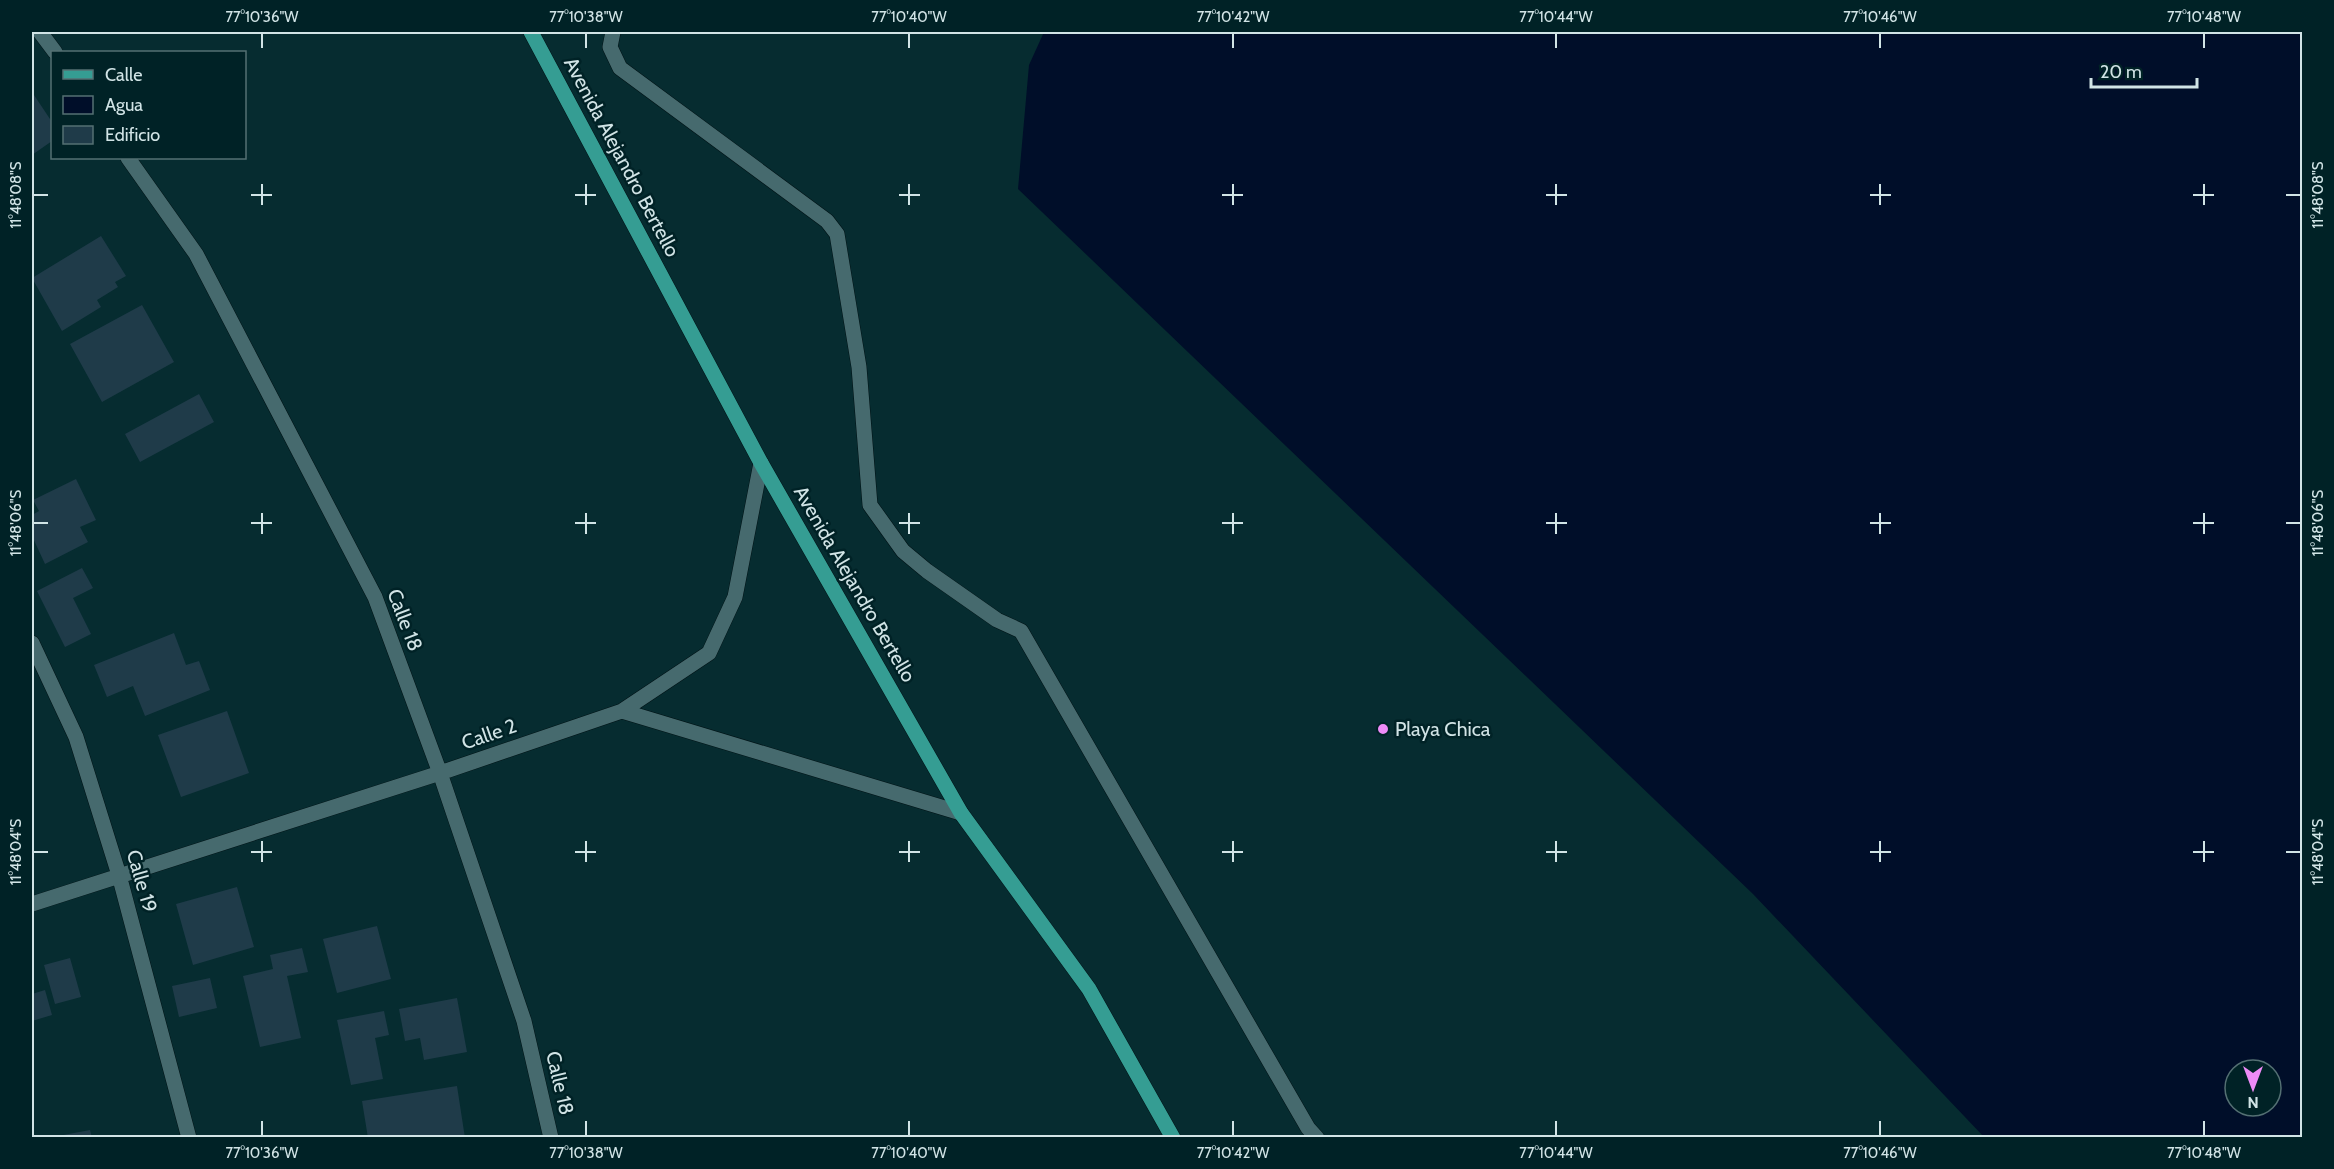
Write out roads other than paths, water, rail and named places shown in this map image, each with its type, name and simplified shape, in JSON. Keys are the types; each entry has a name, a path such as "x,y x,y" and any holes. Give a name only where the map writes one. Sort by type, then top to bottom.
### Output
{"main road":[{"name":"Avenida Alejandro Bertello","path":"531,32 761,462 961,813 1089,989 1173,1137"}],"street":[{"path":"40,32 54,51"},
{"path":"613,32 610,47 620,68 827,221 837,234 859,367 870,505 903,551 927,571 997,620 1021,631 1308,1128 1317,1137"},
{"name":"Calle 18","path":"129,159 196,254 375,597 440,773 524,1021 551,1137"},
{"name":"Calle 2","path":"32,904 440,773 622,711 709,653 735,597 761,462"},
{"name":"Calle 19","path":"32,643 76,737 119,875 189,1137"},
{"path":"622,711 961,813"}],"water":[{"path":"1044,32 2302,32 2302,1137 1984,1137 1753,894 1018,189 1029,65"}],"place":[{"name":"Playa Chica","path":"1383,729"}]}
